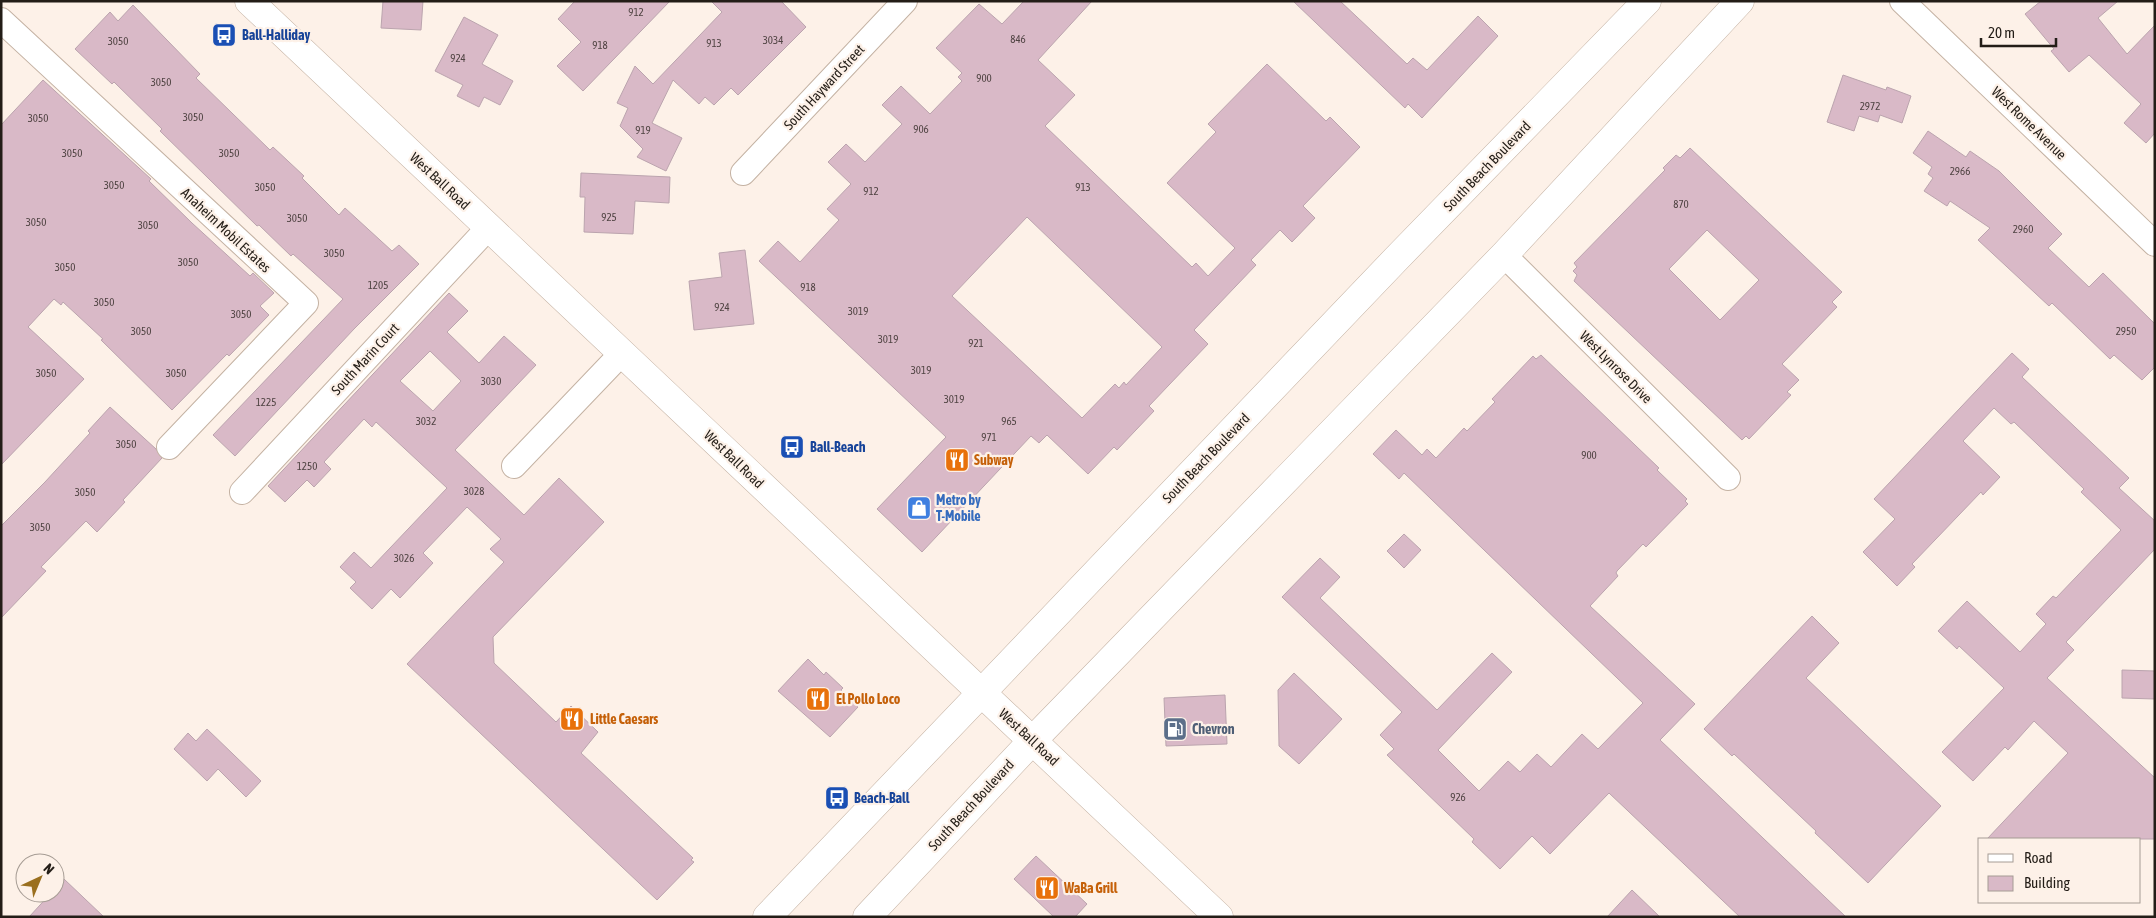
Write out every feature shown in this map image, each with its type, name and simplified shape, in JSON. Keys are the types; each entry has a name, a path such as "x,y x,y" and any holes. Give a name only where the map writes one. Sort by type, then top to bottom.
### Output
{"main road":[{"name":"West Ball Road","path":"249,1 1219,917"},
{"name":"South Beach Boulevard","path":"768,917 1402,252 1647,1"},
{"name":"South Beach Boulevard","path":"867,917 1032,741 1504,256 1740,1"}],"street":[{"name":"South Hayward Street","path":"743,173 905,1"},
{"name":"West Rome Avenue","path":"1902,1 2155,244"},
{"name":"Anaheim Mobil Estates","path":"1,20 306,304 169,447"},
{"name":"South Marin Court","path":"242,492 488,227"},
{"name":"West Lynrose Drive","path":"1504,256 1728,478"},
{"path":"514,466 622,354"}],"building":[{"path":"383,1 423,1 421,30 381,28"},
{"path":"575,1 670,1 583,91 557,66 581,42 558,19"},
{"path":"711,1 781,1 806,27 738,95 731,88 714,105 705,97 699,104 673,80 652,123 682,138 666,171 637,157 643,149 620,126 628,108 617,103 635,66 653,84 722,12"},
{"path":"1024,1 1092,1 1038,60 1075,95 1045,126 1192,267 1196,263 1208,276 1235,248 1167,183 1216,132 1208,124 1267,64 1326,121 1330,117 1360,147 1303,206 1315,218 1292,242 1280,230 1251,260 1256,265 1194,330 1208,344 1149,406 1154,411 1117,450 1114,447 1088,474 1047,435 1039,443 1031,436 922,552 877,509 946,437 759,261 778,241 800,262 839,220 827,209 851,184 828,162 846,144 865,162 902,124 882,105 901,86 930,114 962,81 958,77 962,73 936,48 979,4 1002,24","holes":["1027,217 1162,347 1126,385 1124,382 1119,388 1115,384 1082,418 952,296"]},
{"path":"1293,1 1340,1 1407,64 1413,58 1427,70 1478,16 1498,36 1422,118 1408,104 1405,108"},
{"path":"2041,1 2118,1 2098,18 2127,54 2155,25 2155,133 2146,143 2124,123 2141,104 2089,55 2069,72 2051,51 2054,49 2025,14"},
{"path":"133,5 200,74 196,78 270,150 273,147 304,176 302,178 339,215 345,208 392,251 399,245 419,264 354,329 235,456 213,435 343,299 293,254 291,256 259,225 257,226 160,131 162,129 114,82 112,84 75,49 110,12 118,21"},
{"path":"464,17 498,35 482,64 513,81 500,105 484,97 479,107 457,96 463,85 435,71"},
{"path":"1843,75 1886,90 1887,87 1911,96 1902,123 1880,115 1878,122 1859,116 1854,131 1827,122"},
{"path":"43,80 151,179 149,181 192,223 250,276 253,273 274,293 260,306 269,315 229,356 227,354 172,410 101,340 103,339 63,302 61,305 54,299 28,327 84,379 1,465 1,125"},
{"path":"1928,131 1966,157 1970,151 1999,171 2062,234 2048,248 2089,287 2103,273 2155,324 2155,367 2142,380 2114,355 2110,359 2052,303 2049,306 1978,240 1990,228 1950,201 1947,206 1924,191 1933,178 1928,174 1932,167 1913,153"},
{"path":"1690,148 1842,292 1832,302 1837,307 1782,364 1799,380 1787,392 1791,395 1749,439 1746,436 1742,440 1574,281 1577,275 1573,271 1577,267 1574,263 1665,170 1663,168 1676,155 1680,158","holes":["1707,230 1759,280 1720,320 1669,269"]},
{"path":"581,173 670,177 669,203 635,201 633,234 584,232 585,197 580,197"},
{"path":"745,250 754,324 694,330 689,281 722,277 719,253"},
{"path":"449,293 468,311 447,332 479,363 504,336 536,365 455,450 524,515 559,478 604,522 493,637 494,663 556,722 571,706 598,732 581,753 693,858 691,860 694,862 657,900 407,664 504,562 490,549 501,539 467,507 423,553 433,563 400,598 391,589 372,609 350,588 356,582 340,567 354,552 371,568 447,488 376,422 372,427 364,419 324,462 331,469 314,487 307,480 285,502 268,486","holes":["430,351 461,381 433,411 400,381"]},
{"path":"2012,353 2029,369 2022,377 2129,478 2119,488 2155,521 2155,549 2066,642 2074,650 2047,678 2155,778 2155,839 1988,838 2068,753 2034,721 2008,750 2005,747 1973,781 1942,752 2004,688 1959,646 1957,649 1938,631 1967,601 2020,652 2046,624 2036,614 2053,596 2056,598 2121,530 2081,492 2084,489 2014,422 2011,424 1994,408 1963,441 2000,477 1983,495 1981,492 1912,564 1915,567 1897,586 1863,552 1895,519 1874,499"},
{"path":"1541,355 1659,468 1657,470 1687,499 1685,501 1688,504 1646,547 1643,544 1617,571 1618,576 1590,606 1695,704 1660,740 1846,917 1740,917 1609,793 1550,854 1532,836 1500,869 1472,842 1474,839 1387,755 1394,749 1380,735 1402,712 1282,597 1320,558 1340,577 1320,598 1437,710 1492,653 1512,672 1438,750 1479,791 1508,761 1520,772 1537,754 1551,767 1582,734 1598,749 1643,703 1404,473 1399,479 1373,454 1396,430 1422,455 1427,449 1436,458 1464,428 1467,431 1495,402 1492,399 1533,356 1536,359"},
{"path":"110,407 156,449 162,458 123,500 125,502 97,532 86,521 41,567 46,571 1,618 1,526 90,433 88,431"},
{"path":"1404,534 1421,550 1404,568 1387,551"},
{"path":"1812,616 1839,643 1806,678 1941,806 1868,883 1734,754 1732,756 1704,729"},
{"name":"El Pollo Loco","path":"808,659 824,675 826,672 843,688 841,690 858,707 830,737 778,691"},
{"path":"2122,670 2155,671 2155,699 2122,698"},
{"path":"1294,673 1342,719 1299,764 1279,746 1278,690"},
{"path":"1225,695 1227,744 1166,746 1164,698"},
{"path":"207,729 261,781 246,797 218,769 207,781 174,749 188,733 196,741"},
{"path":"1036,856 1087,904 1075,917 1054,917 1014,879"},
{"path":"65,880 104,917 29,917 42,903 65,903"},
{"path":"1632,890 1660,917 1607,917"}],"place":[{"name":"Ball-Halliday","path":"224,35"},
{"name":"Ball-Beach","path":"792,447"},
{"name":"Subway","path":"957,460"},
{"name":"Metro by T-Mobile","path":"919,508"},
{"name":"El Pollo Loco","path":"818,699"},
{"name":"Little Caesars","path":"572,719"},
{"name":"Chevron","path":"1175,729"},
{"name":"Beach-Ball","path":"837,798"},
{"name":"WaBa Grill","path":"1047,888"}]}
